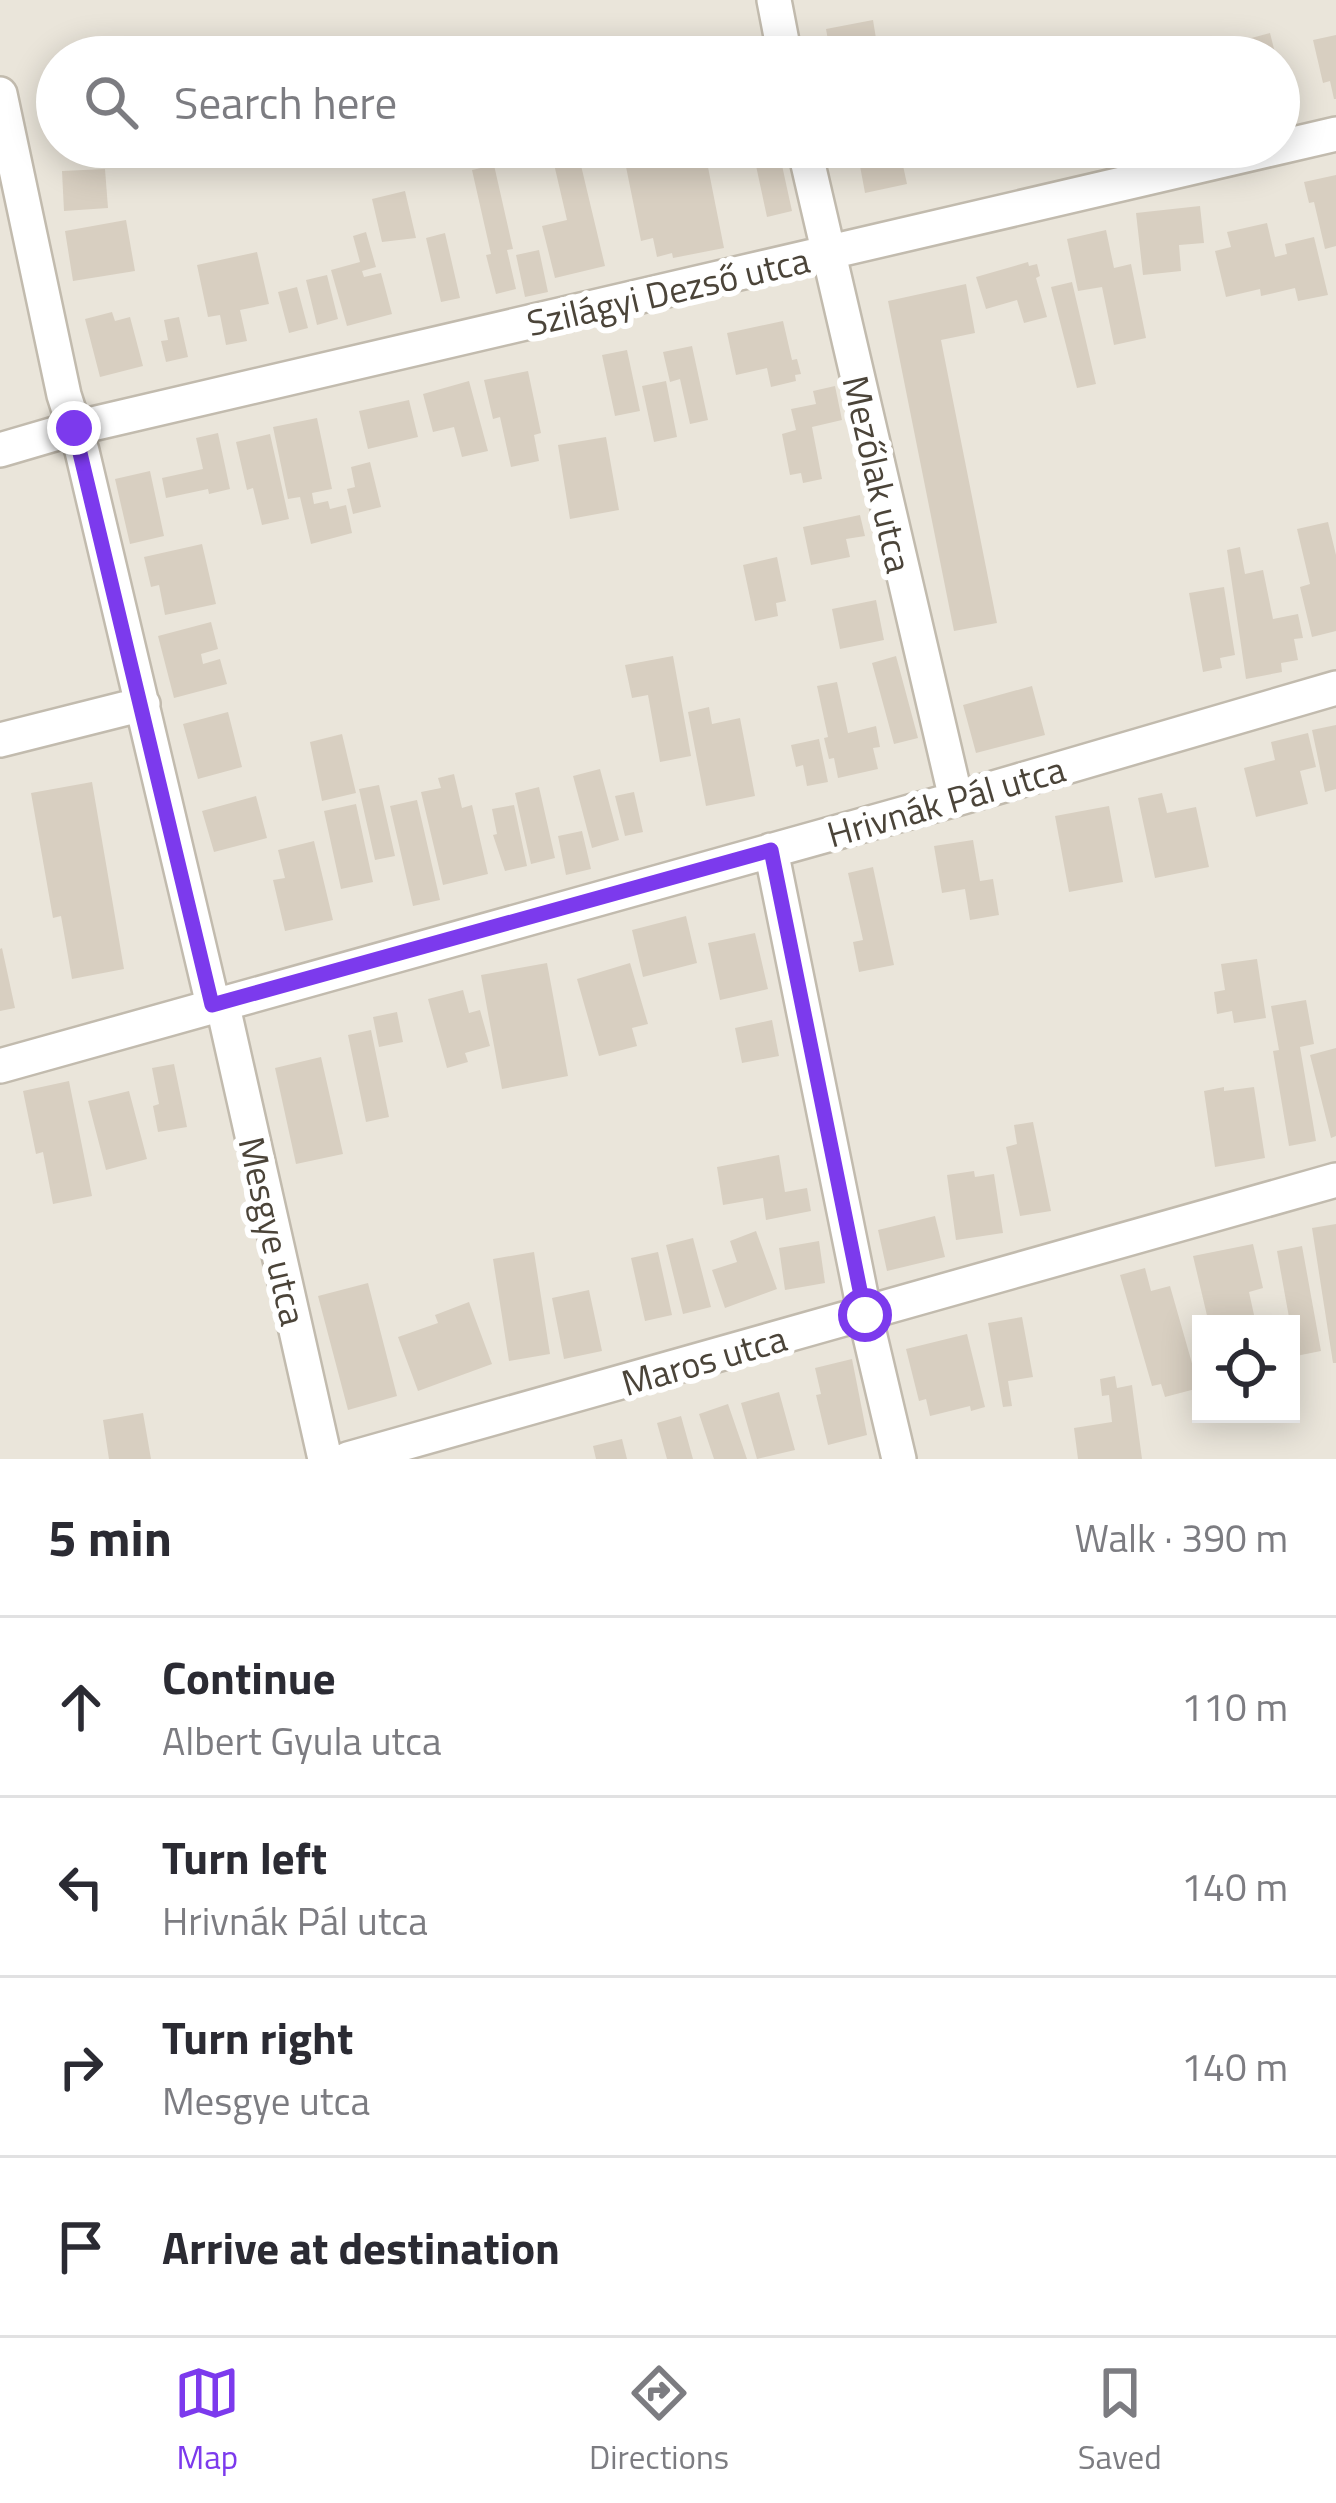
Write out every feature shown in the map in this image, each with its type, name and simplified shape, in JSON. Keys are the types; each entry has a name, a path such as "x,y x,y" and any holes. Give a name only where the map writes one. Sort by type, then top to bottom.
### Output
{"street":[{"path":"774,0 781,36"},
{"name":"Mesgye utca","path":"0,94 4,132 74,428 325,1459"},
{"name":"Szilágyi Dezső utca","path":"1300,143 1336,134"},
{"name":"Mezőlak utca","path":"808,168 956,800"},
{"name":"Szilágyi Dezső utca","path":"0,450 74,428 1193,168"},
{"name":"Hrivnák Pál utca","path":"0,1066 956,800 1336,688"},
{"path":"0,740 142,704"},
{"path":"771,850 865,1315 899,1459"},
{"name":"Maros utca","path":"348,1459 1336,1180"}],"shaded area":[{"path":"0,0 1336,0 1336,1459 0,1459"}],"building":[{"path":"873,20 876,36 827,36 826,29"},
{"path":"1336,35 1334,99 1330,81 1323,83 1313,40"},
{"path":"495,168 513,249 507,250 516,289 496,294 472,170"},
{"path":"555,168 582,168 605,266 555,278 542,226 567,220"},
{"path":"626,168 708,168 724,248 657,257 653,238 641,241"},
{"path":"756,168 783,168 792,211 767,217"},
{"path":"860,168 904,168 907,184 865,193"},
{"path":"105,169 108,208 64,211 62,171"},
{"path":"1336,175 1336,246 1325,249 1304,182"},
{"path":"405,191 416,238 382,242 372,199"},
{"path":"1200,206 1204,243 1179,245 1181,271 1143,275 1136,213"},
{"path":"126,220 135,271 73,281 65,231"},
{"path":"1267,223 1275,257 1287,254 1285,244 1314,237 1328,295 1298,301 1295,288 1226,297 1215,251 1231,247 1227,232"},
{"path":"1106,230 1114,268 1131,264 1146,338 1114,345 1102,287 1078,291 1067,239"},
{"path":"366,232 376,267 362,271 364,277 381,273 392,314 347,326 331,270 360,262 353,236"},
{"path":"445,233 460,298 441,302 426,238"},
{"path":"539,250 548,292 525,297 516,255"},
{"path":"257,252 269,304 240,310 247,341 226,345 220,315 208,317 197,265"},
{"path":"1028,262 1029,266 1037,264 1047,317 1024,323 1017,300 986,309 976,277"},
{"path":"327,275 338,319 317,325 306,280"},
{"path":"1072,282 1096,384 1077,388 1051,287"},
{"path":"966,284 975,333 941,340 997,623 954,631 888,301"},
{"path":"297,287 308,328 289,333 278,292"},
{"path":"112,312 115,321 130,317 143,366 100,377 85,319"},
{"path":"179,317 188,357 166,362 161,341 168,340 164,320"},
{"path":"783,321 792,360 797,359 801,374 795,375 796,381 771,387 767,368 736,375 727,333"},
{"path":"692,346 708,420 690,424 680,379 670,382 663,352"},
{"path":"627,350 640,411 615,416 602,355"},
{"path":"528,371 541,433 534,435 539,461 511,467 500,417 493,419 484,380"},
{"path":"469,381 488,451 462,457 454,427 433,432 423,394"},
{"path":"666,381 677,437 654,442 642,386"},
{"path":"835,386 842,420 812,427 822,479 803,483 801,473 790,475 782,434 796,430 791,409 816,404 813,391"},
{"path":"409,400 418,437 368,449 359,411"},
{"path":"317,418 332,489 312,493 314,504 328,501 330,509 346,505 352,533 311,544 300,497 288,499 273,427"},
{"path":"218,433 230,489 166,498 162,478 203,469 196,438"},
{"path":"270,434 289,519 262,525 253,488 247,490 236,442"},
{"path":"606,437 619,510 570,519 558,445"},
{"path":"370,462 381,507 353,514 347,489 355,487 351,467"},
{"path":"150,471 164,536 130,544 115,479"},
{"path":"860,515 865,536 846,539 850,557 811,565 803,527"},
{"path":"1328,522 1336,555 1336,631 1312,637 1300,587 1310,584 1297,529"},
{"path":"202,544 216,604 165,615 159,585 151,587 144,557"},
{"path":"1240,547 1245,574 1263,570 1273,619 1298,614 1303,638 1294,639 1298,660 1281,663 1282,672 1246,679 1227,550"},
{"path":"777,557 786,601 776,603 778,616 755,621 743,565"},
{"path":"1224,587 1235,655 1220,658 1222,668 1203,672 1189,593"},
{"path":"876,600 884,640 840,649 832,609"},
{"path":"211,622 218,649 201,654 203,664 220,659 227,684 174,698 158,636"},
{"path":"673,656 691,756 660,762 648,695 632,698 625,665"},
{"path":"896,656 918,738 894,744 872,663"},
{"path":"837,682 848,733 876,726 880,747 873,748 878,769 838,778 834,758 829,759 817,686"},
{"path":"1032,686 1045,735 976,753 963,705"},
{"path":"709,707 712,724 740,718 755,796 706,806 688,712"},
{"path":"228,712 242,767 198,779 183,724"},
{"path":"1336,725 1336,789 1325,792 1312,730"},
{"path":"1308,733 1316,767 1300,771 1308,804 1256,817 1244,768 1275,760 1271,742"},
{"path":"342,734 356,793 322,801 310,742"},
{"path":"819,739 828,782 807,786 803,765 796,767 791,745"},
{"path":"600,769 619,840 592,848 573,776"},
{"path":"454,774 462,808 472,805 488,874 443,885 421,792 441,788 438,778"},
{"path":"92,782 124,969 72,979 61,916 53,918 31,793"},
{"path":"379,785 395,856 375,860 359,789"},
{"path":"539,787 555,858 531,864 515,793"},
{"path":"634,792 643,832 625,836 615,796"},
{"path":"1162,793 1167,813 1196,807 1209,867 1155,878 1138,798"},
{"path":"256,796 267,838 214,852 202,811"},
{"path":"417,800 440,900 413,906 390,806"},
{"path":"356,804 373,882 341,889 324,811"},
{"path":"514,805 527,866 505,871 493,835 497,834 492,809"},
{"path":"1109,806 1123,882 1069,892 1055,816"},
{"path":"582,831 591,869 566,875 558,836"},
{"path":"973,840 980,881 993,879 999,915 970,920 965,889 942,893 934,846"},
{"path":"314,841 333,920 285,931 273,880 285,878 278,850"},
{"path":"873,867 894,965 859,972 853,942 863,940 848,873"},
{"path":"686,916 697,963 643,977 632,930"},
{"path":"755,933 768,989 720,1000 708,943"},
{"path":"0,949 15,1008 0,1011"},
{"path":"1257,959 1266,1018 1234,1023 1232,1011 1217,1014 1214,992 1225,990 1221,964"},
{"path":"547,963 568,1076 502,1089 481,975"},
{"path":"630,963 648,1024 632,1028 637,1046 599,1056 577,979"},
{"path":"463,990 469,1013 480,1010 490,1046 465,1053 468,1062 447,1068 428,999"},
{"path":"1306,1000 1314,1044 1300,1047 1316,1141 1289,1146 1273,1051 1279,1050 1271,1006"},
{"path":"397,1012 403,1042 379,1047 373,1017"},
{"path":"772,1020 779,1056 742,1063 735,1028"},
{"path":"371,1030 389,1117 366,1122 348,1035"},
{"path":"1336,1048 1336,1136 1331,1138 1310,1055"},
{"path":"321,1057 343,1154 296,1164 275,1068"},
{"path":"174,1064 187,1127 158,1132 153,1106 159,1104 152,1068"},
{"path":"69,1081 92,1196 53,1204 43,1152 36,1154 23,1091"},
{"path":"1224,1087 1224,1091 1254,1087 1265,1158 1215,1167 1204,1091"},
{"path":"129,1091 147,1159 106,1170 88,1101"},
{"path":"1033,1122 1051,1211 1020,1216 1006,1147 1017,1144 1014,1125"},
{"path":"779,1155 785,1192 807,1188 811,1211 766,1220 763,1198 723,1205 717,1167"},
{"path":"974,1171 975,1177 994,1174 1003,1233 956,1240 947,1175"},
{"path":"935,1216 945,1257 887,1271 878,1230"},
{"path":"1336,1224 1336,1363 1333,1363 1312,1228"},
{"path":"756,1231 777,1289 725,1308 712,1270 737,1262 730,1241"},
{"path":"693,1238 711,1307 683,1314 666,1245"},
{"path":"819,1241 825,1283 785,1290 779,1248"},
{"path":"1253,1244 1263,1288 1249,1292 1254,1315 1207,1315 1193,1256"},
{"path":"1302,1246 1321,1351 1300,1355 1300,1315 1289,1315 1277,1251"},
{"path":"534,1252 550,1354 509,1361 493,1259"},
{"path":"658,1252 672,1315 645,1321 631,1258"},
{"path":"1145,1268 1151,1291 1170,1286 1192,1363 1192,1390 1165,1397 1161,1384 1152,1386 1120,1275"},
{"path":"368,1283 397,1396 348,1410 318,1296"},
{"path":"589,1290 602,1351 564,1359 552,1298"},
{"path":"469,1302 492,1364 418,1391 398,1337 438,1323 435,1315"},
{"path":"1022,1317 1033,1377 1008,1381 1012,1406 1003,1407 988,1323"},
{"path":"967,1334 985,1407 930,1416 926,1399 919,1401 906,1349"},
{"path":"852,1359 867,1435 828,1445 815,1368"},
{"path":"1115,1376 1117,1388 1132,1385 1142,1459 1078,1459 1074,1428 1112,1422 1109,1395 1102,1396 1100,1379"},
{"path":"779,1392 795,1450 757,1459 741,1403"},
{"path":"728,1404 747,1459 714,1459 699,1414"},
{"path":"143,1413 151,1459 109,1459 103,1420"},
{"path":"681,1416 693,1459 667,1459 657,1423"},
{"path":"622,1439 627,1459 596,1459 593,1446"}],"route":[{"path":"74,428 212,1005 771,850 865,1315"}]}
